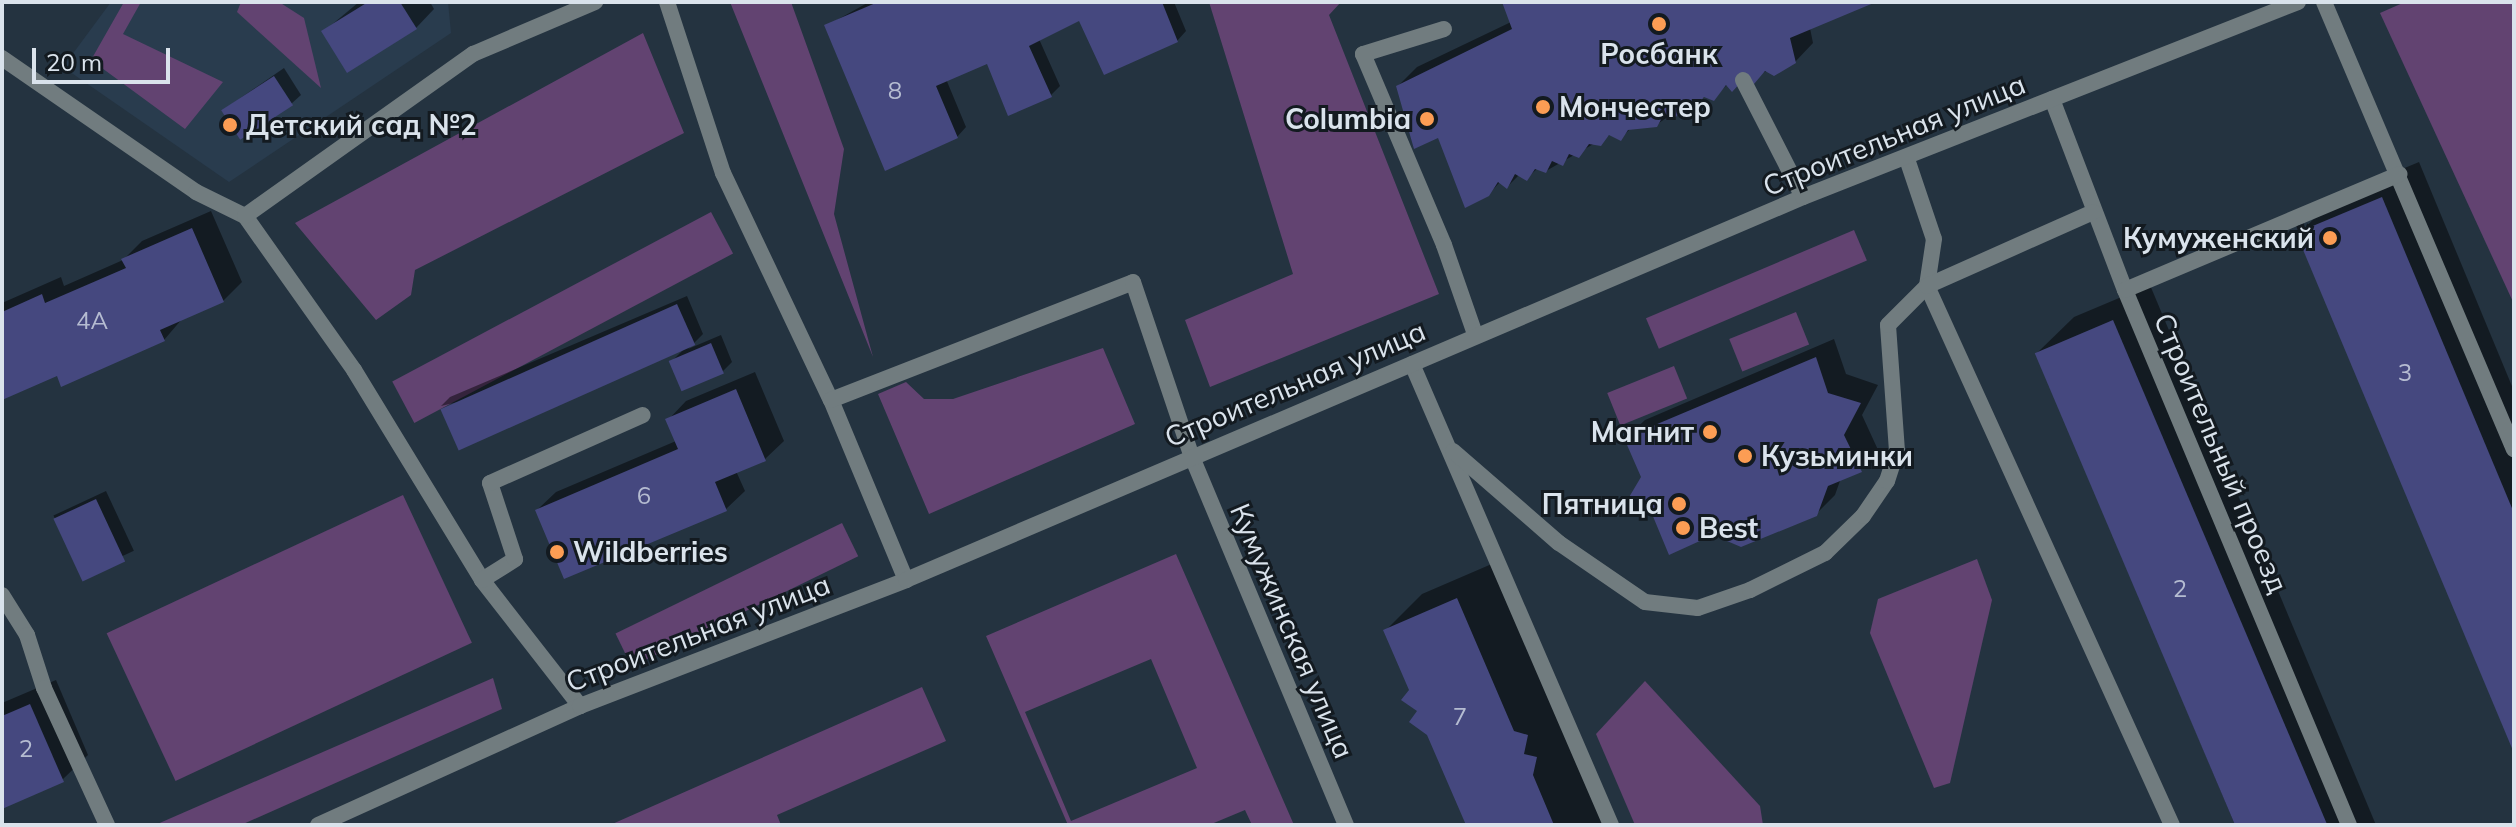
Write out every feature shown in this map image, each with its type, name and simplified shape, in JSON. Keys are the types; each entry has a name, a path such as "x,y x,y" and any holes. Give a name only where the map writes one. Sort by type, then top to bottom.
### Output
{"street":[{"path":"245,216 473,54 595,2"},
{"path":"667,2 723,173 831,400 906,580"},
{"name":"Строительная улица","path":"318,825 580,706 906,580 1412,364 1475,334 1803,197 1907,159 2298,2"},
{"path":"2324,2 2514,449"},
{"path":"1444,29 1363,54 1444,245 1475,334"},
{"path":"2,58 196,192 245,216 354,370 482,580 580,706"},
{"path":"1743,80 1803,197"},
{"name":"Строительный проезд","path":"2052,99 2093,212 2349,825"},
{"path":"1907,159 1934,239 1927,286 2172,825"},
{"path":"2125,290 2399,174"},
{"path":"1453,451 1559,543 1645,602 1698,608 1750,590 1825,553 1863,516 1887,481 1897,451 1888,325 1927,286 2093,212"},
{"name":"Кумужинская улица","path":"831,400 1133,282 1192,457 1346,825"},
{"path":"1412,364 1453,451 1611,825"},
{"path":"482,580 515,559 490,483 643,415"},
{"path":"2,595 27,635 44,688 104,820 86,825"}],"shaded area":[{"name":"Детский сад №2","path":"111,2 448,2 451,33 229,182 63,67"},
{"path":"124,2 141,2 123,34 223,82 185,129 91,60"},
{"path":"241,2 279,2 304,18 321,88 237,12"},
{"path":"730,2 791,2 844,149 834,214 873,357"},
{"path":"1209,2 1341,2 1329,15 1439,294 1210,387 1185,320 1293,274"},
{"path":"2405,2 2514,2 2514,304 2380,13"},
{"path":"643,33 684,133 415,270 411,295 376,320 295,223"},
{"path":"711,212 733,253 414,423 392,381"},
{"path":"1854,230 1867,260 1659,349 1646,318"},
{"path":"1796,312 1809,344 1742,371 1729,339"},
{"path":"1103,348 1135,424 929,514 878,394 906,382 924,399 953,399"},
{"path":"1674,366 1687,398 1620,425 1607,393"},
{"path":"403,495 472,643 176,781 107,633"},
{"path":"842,523 858,556 632,667 616,633"},
{"path":"1176,554 1294,825 1252,825 1245,810 1209,825 1068,825 986,636","holes":["1151,659 1197,768 1071,821 1025,712"]},
{"path":"1977,559 1992,600 1950,783 1934,788 1870,633 1878,599"},
{"path":"493,678 502,709 241,825 155,825"},
{"path":"1645,681 1760,806 1763,825 1635,825 1596,734"},
{"path":"922,687 946,741 777,815 781,825 610,825"}],"building":[{"path":"368,2 400,2 417,29 347,73 321,31"},
{"path":"878,2 1162,2 1178,42 1104,75 1079,21 1029,46 1052,97 1008,116 987,64 936,86 958,138 885,171 824,25"},
{"name":"Мончестер","path":"1502,2 1876,2 1790,38 1796,63 1774,76 1765,71 1754,84 1743,80 1732,92 1726,85 1714,101 1704,97 1694,110 1685,104 1676,117 1664,114 1657,127 1628,130 1621,141 1609,135 1601,146 1589,144 1579,158 1569,154 1563,166 1552,161 1546,173 1535,169 1527,181 1515,174 1507,189 1498,182 1489,196 1465,208 1438,138 1414,149 1396,86 1512,29"},
{"path":"274,76 293,105 240,140 221,110"},
{"path":"2382,197 2514,513 2514,753 2296,233"},
{"path":"192,228 224,302 160,330 165,341 61,387 57,376 2,400 2,312 42,294 45,303 126,268 121,259"},
{"path":"677,304 695,345 459,450 440,409"},
{"path":"2113,320 2327,824 2235,825 2035,353"},
{"path":"711,343 724,373 682,391 669,361"},
{"name":"Кузьминки","path":"1816,357 1828,393 1861,403 1844,435 1862,472 1828,486 1817,516 1741,547 1713,535 1669,555 1652,514 1625,504 1641,477 1624,438"},
{"path":"736,389 766,461 715,482 727,511 564,579 535,510 678,449 665,419"},
{"path":"96,499 125,562 83,581 53,519"},
{"path":"1457,598 1514,731 1528,735 1524,754 1537,757 1533,775 1554,825 1466,825 1427,735 1409,722 1417,711 1401,700 1409,690 1383,630"},
{"path":"30,704 64,782 2,809 2,716"}],"place":[{"name":"Росбанк","path":"1659,24"},
{"name":"Мончестер","path":"1543,107"},
{"name":"Columbia","path":"1427,119"},
{"name":"Детский сад №2","path":"230,125"},
{"name":"Кумуженский","path":"2330,238"},
{"name":"Магнит","path":"1710,432"},
{"name":"Кузьминки","path":"1745,456"},
{"name":"Пятница","path":"1679,504"},
{"name":"Best","path":"1683,528"},
{"name":"Wildberries","path":"557,552"}]}
